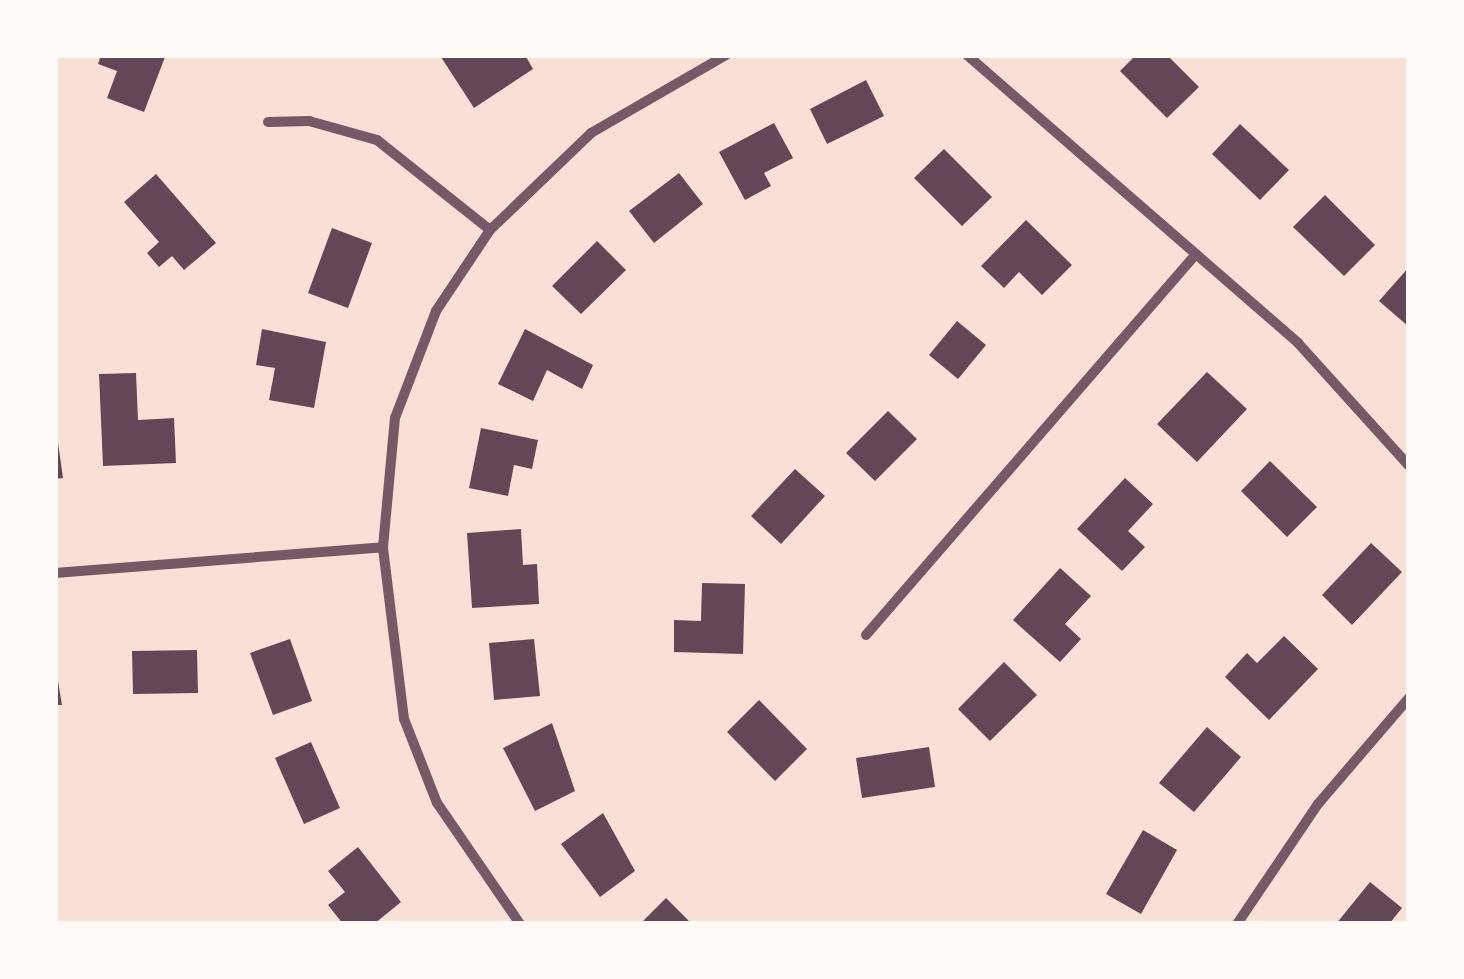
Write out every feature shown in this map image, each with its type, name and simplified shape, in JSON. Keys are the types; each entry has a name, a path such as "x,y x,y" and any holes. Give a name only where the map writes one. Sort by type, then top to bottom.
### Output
{"street":[{"path":"520,924 419,763 392,651 383,547 385,475 412,364 490,230 591,133 726,55"},
{"path":"967,55 1298,344 1409,466"},
{"path":"268,122 310,120 376,140 490,230"},
{"path":"866,634 1196,254"},
{"path":"55,573 383,547"},
{"path":"1237,924 1318,804 1409,698"}],"building":[{"path":"101,55 165,57 144,112 107,98 117,71 98,64"},
{"path":"525,55 533,69 474,108 441,57"},
{"path":"1136,55 1167,55 1199,87 1167,118 1120,71"},
{"path":"866,80 884,116 827,144 810,109"},
{"path":"774,123 793,158 764,173 771,186 745,200 719,152"},
{"path":"1240,124 1289,170 1260,200 1212,154"},
{"path":"944,149 992,197 962,226 914,178"},
{"path":"679,173 703,204 654,243 629,211"},
{"path":"156,174 216,243 184,270 172,256 159,267 147,253 159,242 124,202"},
{"path":"1325,195 1375,245 1344,276 1293,227"},
{"path":"1026,220 1072,265 1042,295 1019,272 1004,288 981,266"},
{"path":"332,228 372,243 348,308 308,293"},
{"path":"597,241 626,270 581,314 552,286"},
{"path":"1409,267 1409,327 1379,301"},
{"path":"957,321 986,345 958,379 929,355"},
{"path":"262,329 326,342 314,408 269,400 275,368 256,365"},
{"path":"525,329 593,365 582,389 547,370 533,401 498,384"},
{"path":"1207,372 1247,409 1197,462 1157,424"},
{"path":"136,373 138,420 174,418 176,463 103,466 99,374"},
{"path":"888,411 917,439 875,481 846,453"},
{"path":"55,421 63,478 55,479"},
{"path":"481,428 538,440 532,469 514,465 508,496 469,488"},
{"path":"1270,461 1317,507 1287,537 1241,491"},
{"path":"795,469 825,496 781,544 751,516"},
{"path":"1125,478 1153,504 1128,531 1145,547 1122,571 1077,529"},
{"path":"521,529 523,565 537,564 539,604 472,608 467,533"},
{"path":"1371,543 1402,572 1352,625 1322,595"},
{"path":"1060,568 1091,596 1065,624 1081,639 1060,662 1013,620"},
{"path":"702,583 745,584 743,654 674,652 674,620 701,621"},
{"path":"1284,636 1318,669 1269,720 1225,677 1247,653 1257,663"},
{"path":"290,639 312,701 273,715 250,653"},
{"path":"534,639 540,696 494,700 489,643"},
{"path":"197,650 198,693 133,694 132,651"},
{"path":"1004,662 1037,695 990,741 958,709"},
{"path":"55,663 62,705 55,705"},
{"path":"759,700 807,749 775,781 727,732"},
{"path":"552,723 575,791 535,811 503,748"},
{"path":"1207,727 1241,757 1194,812 1159,783"},
{"path":"311,742 340,808 304,824 275,758"},
{"path":"929,747 935,787 862,798 856,758"},
{"path":"603,813 635,871 600,897 561,844"},
{"path":"1143,830 1177,850 1141,914 1106,894"},
{"path":"358,847 401,902 374,924 343,924 328,905 345,892 328,871"},
{"path":"1370,882 1402,908 1389,924 1336,924"},
{"path":"666,898 692,924 640,924"}]}
